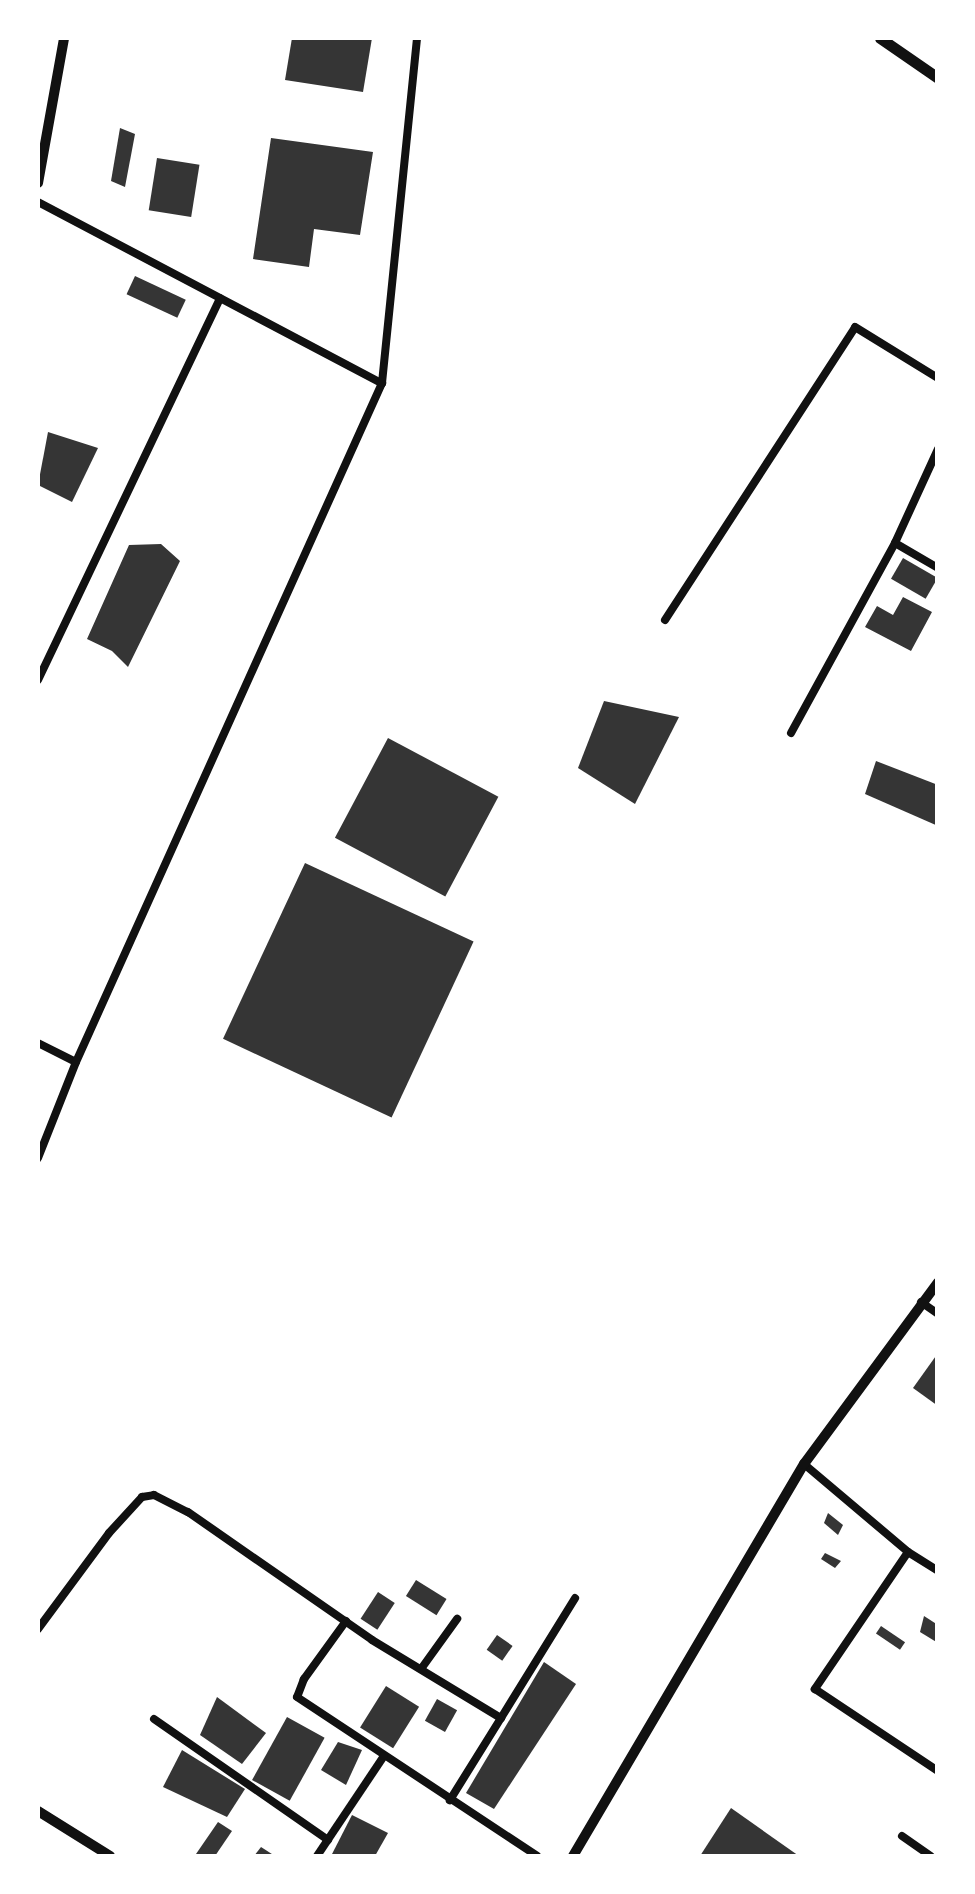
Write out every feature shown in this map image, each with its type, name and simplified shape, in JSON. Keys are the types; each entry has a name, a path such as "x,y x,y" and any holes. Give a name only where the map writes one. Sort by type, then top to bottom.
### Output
{"main road":[{"path":"880,38 938,78"}],"street":[{"path":"38,183 64,38"},
{"path":"38,1158 76,1062 382,383 417,38"},
{"path":"38,202 382,383"},
{"path":"38,680 220,298"},
{"path":"665,620 855,327 938,378"},
{"path":"791,734 895,543 938,448"},
{"path":"895,543 938,568"},
{"path":"38,1043 76,1062"},
{"path":"573,1856 804,1464 938,1282"},
{"path":"920,1302 938,1314"},
{"path":"804,1464 908,1552 938,1570"},
{"path":"38,1629 109,1533 142,1496 154,1495 188,1512 346,1621 501,1718"},
{"path":"908,1552 816,1689 938,1771"},
{"path":"450,1800 575,1598"},
{"path":"421,1669 457,1619"},
{"path":"346,1621 297,1697 537,1856"},
{"path":"154,1719 328,1840"},
{"path":"317,1856 384,1756"},
{"path":"38,1810 110,1856"},
{"path":"902,1836 931,1856"}],"building":[{"path":"292,38 372,38 363,92 285,80"},
{"path":"120,128 135,134 125,187 111,181"},
{"path":"271,138 373,152 360,235 314,229 309,267 253,259"},
{"path":"157,158 199,165 191,217 149,210"},
{"path":"135,276 186,300 177,318 127,294"},
{"path":"48,432 98,448 72,502 38,485"},
{"path":"161,544 180,561 128,667 112,651 87,639 129,545"},
{"path":"903,558 938,578 926,599 891,579"},
{"path":"903,597 932,612 911,651 865,627 877,606 893,615"},
{"path":"604,701 679,717 635,804 578,768"},
{"path":"388,738 498,797 445,896 335,838"},
{"path":"876,761 938,785 938,826 865,794"},
{"path":"305,863 474,942 392,1117 223,1039"},
{"path":"938,1353 938,1406 913,1388"},
{"path":"828,1513 843,1525 838,1535 824,1523"},
{"path":"825,1553 841,1561 835,1568 821,1559"},
{"path":"416,1580 447,1599 436,1615 406,1596"},
{"path":"378,1592 395,1603 377,1630 361,1619"},
{"path":"924,1616 938,1625 938,1643 920,1632"},
{"path":"881,1626 905,1642 900,1650 876,1633"},
{"path":"497,1635 513,1646 502,1661 487,1650"},
{"path":"544,1662 576,1684 494,1809 466,1793"},
{"path":"386,1686 419,1707 393,1748 360,1728"},
{"path":"217,1697 266,1733 242,1764 200,1735"},
{"path":"437,1699 457,1710 445,1732 425,1721"},
{"path":"287,1717 325,1738 290,1801 252,1780"},
{"path":"338,1742 362,1750 346,1785 321,1770"},
{"path":"182,1750 245,1789 227,1817 163,1787"},
{"path":"731,1808 799,1856 700,1856"},
{"path":"352,1815 388,1833 375,1856 331,1856"},
{"path":"218,1822 232,1831 215,1856 196,1854"},
{"path":"261,1847 275,1856 254,1856"}]}
